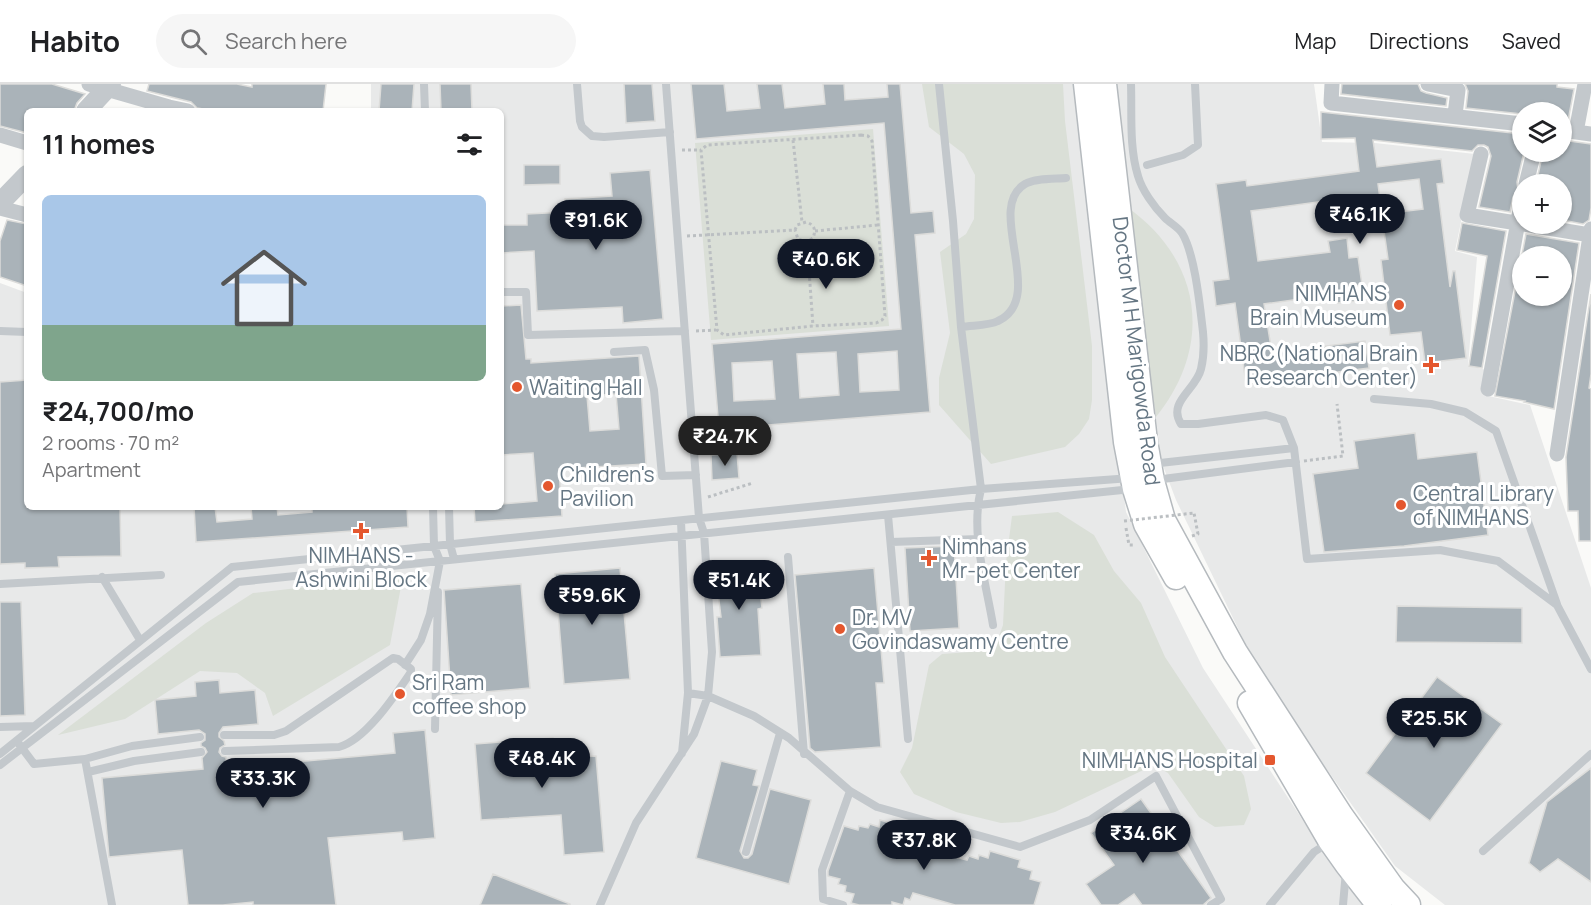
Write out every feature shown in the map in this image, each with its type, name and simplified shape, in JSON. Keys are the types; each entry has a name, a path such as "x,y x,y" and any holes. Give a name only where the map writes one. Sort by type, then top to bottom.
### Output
{"main road":[{"name":"Doctor M H Marigowda Road","path":"1086,84 1126,442 1163,520 1235,652 1341,816 1393,889 1408,905"},
{"name":"Doctor M H Marigowda Road","path":"1104,84 1146,524 1330,840 1376,904"}],"street":[{"path":"1332,84 1331,103 1512,123"},
{"path":"1428,84 1458,90 1455,116"},
{"path":"1576,132 1585,84"},
{"path":"88,108 102,86 174,108"},
{"path":"0,135 24,142"},
{"path":"1480,154 1467,215 1512,223"},
{"path":"24,178 0,205 24,214"},
{"path":"1557,454 1591,233 1572,231"},
{"path":"1488,389 1515,234"}],"lane":[{"path":"424,84 425,108"},
{"path":"578,84 580,121 582,127 592,136 670,132"},
{"path":"600,905 636,823 694,734 708,696 712,652 704,533 699,518 666,84"},
{"path":"939,84 961,327 981,489 977,506 979,539 993,625"},
{"path":"1131,84 1134,159 1138,178 1155,206 1181,233 1189,251 1197,287 1203,334 1201,370 1195,383 1176,407 1176,417 1181,424 1266,415 1283,420 1294,448 1307,559 1440,550 1452,552 1498,561 1557,605"},
{"path":"1147,165 1183,155 1198,145 1195,84"},
{"path":"961,327 996,322 1006,315 1014,303 1018,290 1011,211 1017,192 1027,183 1066,178"},
{"path":"504,292 526,292 528,334 685,331"},
{"path":"0,331 24,332"},
{"path":"614,352 645,350 654,390 662,476 696,475"},
{"path":"1374,399 1431,404 1465,412 1496,431 1557,605 1591,669"},
{"path":"0,754 19,744 238,582 439,564 454,559 977,506 1142,478 1294,448"},
{"path":"0,765 34,726 232,567 981,489 1142,478 1296,462"},
{"path":"433,510 434,546 439,564 435,729"},
{"path":"449,510 450,544 454,559"},
{"path":"888,515 908,739"},
{"path":"681,520 688,693 682,755"},
{"path":"891,542 979,539"},
{"path":"788,557 804,754"},
{"path":"405,665 421,640 430,614 439,564"},
{"path":"0,584 161,575"},
{"path":"102,578 140,640"},
{"path":"224,735 274,735 286,731 393,658 398,659 411,672 393,699 348,745 225,751"},
{"path":"688,693 708,696 754,716 780,733 850,791 877,807 1020,848 1089,820 1156,776 1221,899 1211,905"},
{"path":"0,727 34,726"},
{"path":"746,852 780,733"},
{"path":"19,744 34,764 85,759 132,746 200,737"},
{"path":"88,772 140,760 201,752"},
{"path":"1484,851 1591,754"},
{"path":"85,759 112,905"},
{"path":"843,905 823,899 822,870 850,791"},
{"path":"1270,905 1314,852 1330,840"},
{"path":"1343,905 1347,864"}],"path":[{"path":"671,150 701,150 707,145 861,135 868,136 872,141 885,316 882,320 876,323 813,326 724,335 717,330 685,331"},
{"path":"793,140 802,222"},
{"path":"701,150 717,330"},
{"path":"802,222 811,224 815,231 813,238 807,242 798,239 795,230 802,222"},
{"path":"815,231 878,225"},
{"path":"678,236 795,230"},
{"path":"807,242 813,326"},
{"path":"1296,462 1343,456 1337,404"},
{"path":"698,500 753,483"},
{"path":"1124,521 1194,513 1198,534 1187,537"}],"shaded area":[{"path":"371,84 1073,84 1126,512 1203,668 1321,848 1369,905 0,905 0,283 24,292 24,510 504,510 504,108 371,108"},
{"path":"922,84 1063,84 1065,121 1092,346 1092,400 1089,419 1079,434 1065,447 991,464 939,405 939,378 950,333 940,252 966,234 974,219 975,175 964,154 929,127"},
{"path":"1115,84 1314,84 1322,142 1375,143 1475,154 1455,251 1477,257 1468,366 1487,370 1484,395 1530,405 1591,588 1591,905 1445,905 1395,866 1261,676 1176,500 1162,463 1127,207"},
{"path":"873,129 889,326 711,340 695,143"},
{"path":"1127,207 1152,228 1171,252 1184,278 1191,305 1192,333 1186,361 1174,389 1156,417"},
{"path":"1058,512 1094,535 1114,571 1141,603 1165,657 1244,776 1251,809 1244,825 1215,827 1199,817 1168,773 1154,765 1055,812 1020,822 1001,823 956,812 914,794 900,772 912,748 929,665 942,654 983,651 997,642 1003,625 1006,562 1012,516"},
{"path":"403,576 390,645 273,716 265,693 237,673 200,671 125,719 58,735 206,623 253,593"}],"building":[{"path":"0,84 52,84 85,94 75,108 24,108 24,132 0,126"},
{"path":"149,84 237,84 252,87 252,84 326,84 323,108 197,108 191,102 147,91"},
{"path":"381,84 414,84 412,108 379,108"},
{"path":"440,84 471,84 472,108 441,108"},
{"path":"624,84 652,84 655,121 626,123"},
{"path":"691,84 724,84 727,111 760,108 757,84 782,84 785,108 825,104 823,84 844,84 845,100 888,97 887,84 900,84 911,213 933,211 935,233 915,235 930,412 719,429 712,344 901,329 884,123 696,139","holes":["897,351 899,390 860,392 858,354","836,352 839,395 800,398 797,354","772,361 775,399 734,401 732,363"]},
{"path":"1342,84 1418,84 1421,91 1447,98 1446,106 1341,94"},
{"path":"1465,84 1557,84 1557,87 1574,89 1572,102 1512,102 1512,113 1466,108 1468,91"},
{"path":"1321,112 1512,133 1512,162 1522,162 1519,174 1512,174 1510,212 1479,207 1491,156 1488,147 1478,145 1472,151 1373,140 1377,167 1441,159 1444,183 1437,184 1450,287 1453,271 1455,271 1466,358 1425,363 1421,332 1390,335 1381,260 1388,259 1384,231 1358,234 1354,197 1251,211 1258,261 1330,252 1328,241 1347,238 1349,258 1358,257 1362,285 1354,286 1356,301 1337,303 1335,294 1264,304 1272,353 1365,341 1369,368 1246,384 1235,303 1216,306 1213,281 1229,279 1216,184 1246,180 1247,186 1359,171 1355,138 1321,139","holes":["1419,179 1423,209 1382,214 1378,184"]},
{"path":"1572,141 1591,144 1589,220 1583,224 1572,222 1572,174 1538,174 1541,162 1572,162"},
{"path":"524,165 560,165 560,184 524,185"},
{"path":"650,170 663,319 623,323 622,307 537,311 534,251 504,253 504,225 527,225 527,214 566,212 565,199 612,196 610,173"},
{"path":"7,220 24,223 24,285 0,277 0,241"},
{"path":"1462,223 1506,231 1482,368 1469,366 1487,256 1457,250"},
{"path":"1526,234 1579,243 1572,289 1572,246 1524,246"},
{"path":"1591,294 1589,388 1591,389 1591,541 1579,541 1578,511 1568,511 1566,457"},
{"path":"521,305 526,359 531,359 531,363 639,356 646,464 559,469 562,516 475,522 474,510 504,510 504,504 537,501 533,453 504,455 504,306","holes":["616,394 619,429 590,431 587,396"]},
{"path":"1512,306 1570,306 1554,409 1495,396"},
{"path":"24,380 24,510 120,510 121,556 58,557 59,567 25,568 25,563 0,564 0,382"},
{"name":"Central Library of NIMHANS","path":"1415,433 1418,459 1477,452 1488,535 1404,546 1324,552 1313,474 1358,468 1354,441"},
{"path":"737,453 739,478 712,480 711,455"},
{"path":"194,510 215,510 217,522 252,519 251,510 277,510 278,515 312,512 312,510 407,510 408,527 196,542"},
{"path":"954,546 959,628 910,631 905,548"},
{"path":"757,564 762,608 758,609 761,655 720,657 717,617 721,617 715,568"},
{"path":"620,568 630,679 564,684 555,574"},
{"name":"Dr. MV Govindaswamy Centre","path":"874,568 884,683 876,683 881,747 815,752 810,748 795,575"},
{"path":"521,584 530,688 451,695 444,590"},
{"path":"0,602 21,602 25,715 0,716"},
{"path":"1397,606 1522,608 1522,643 1396,642"},
{"path":"1437,677 1502,724 1430,821 1366,773"},
{"path":"219,680 220,693 255,690 258,724 223,727 219,733 225,745 220,748 219,752 226,757 227,768 395,753 393,733 425,730 435,838 403,841 402,832 328,838 336,905 253,905 253,902 188,905 182,850 109,857 102,778 203,769 202,758 207,752 201,743 205,740 205,734 199,730 158,734 155,700 196,696 195,682"},
{"path":"553,738 555,759 596,756 604,852 564,855 561,815 481,820 475,744"},
{"path":"721,761 757,770 753,785 759,786 740,851 744,858 752,854 770,789 811,800 789,884 696,858"},
{"path":"1591,768 1591,882 1558,859 1540,872 1529,863 1547,802"},
{"path":"1141,799 1211,898 1203,905 1142,905 1134,894 1118,905 1101,905 1086,884 1114,865 1091,833"},
{"path":"880,820 913,829 911,836 925,840 923,848 967,860 969,856 978,859 979,855 988,858 990,851 1020,860 1018,867 1032,871 1030,879 1041,882 1034,905 955,905 913,893 910,900 905,898 903,905 892,902 892,905 851,903 854,894 845,892 846,886 838,884 840,879 828,876 828,871 844,826 858,830 859,826 868,828 870,824 879,827"},
{"path":"493,874 570,904 570,905 480,905"}],"place":[{"name":"NIMHANS Brain Museum","path":"1399,305"},
{"name":"NBRC(National Brain Research Center)","path":"1431,365"},
{"name":"Waiting Hall","path":"517,387"},
{"name":"Children's Pavilion","path":"548,486"},
{"name":"Central Library of NIMHANS","path":"1401,505"},
{"name":"NIMHANS - Ashwini Block","path":"361,531"},
{"name":"Nimhans Mr-pet Center","path":"929,558"},
{"name":"Dr. MV Govindaswamy Centre","path":"840,629"},
{"name":"Sri Ram coffee shop","path":"400,694"},
{"name":"NIMHANS Hospital","path":"1270,760"}]}
